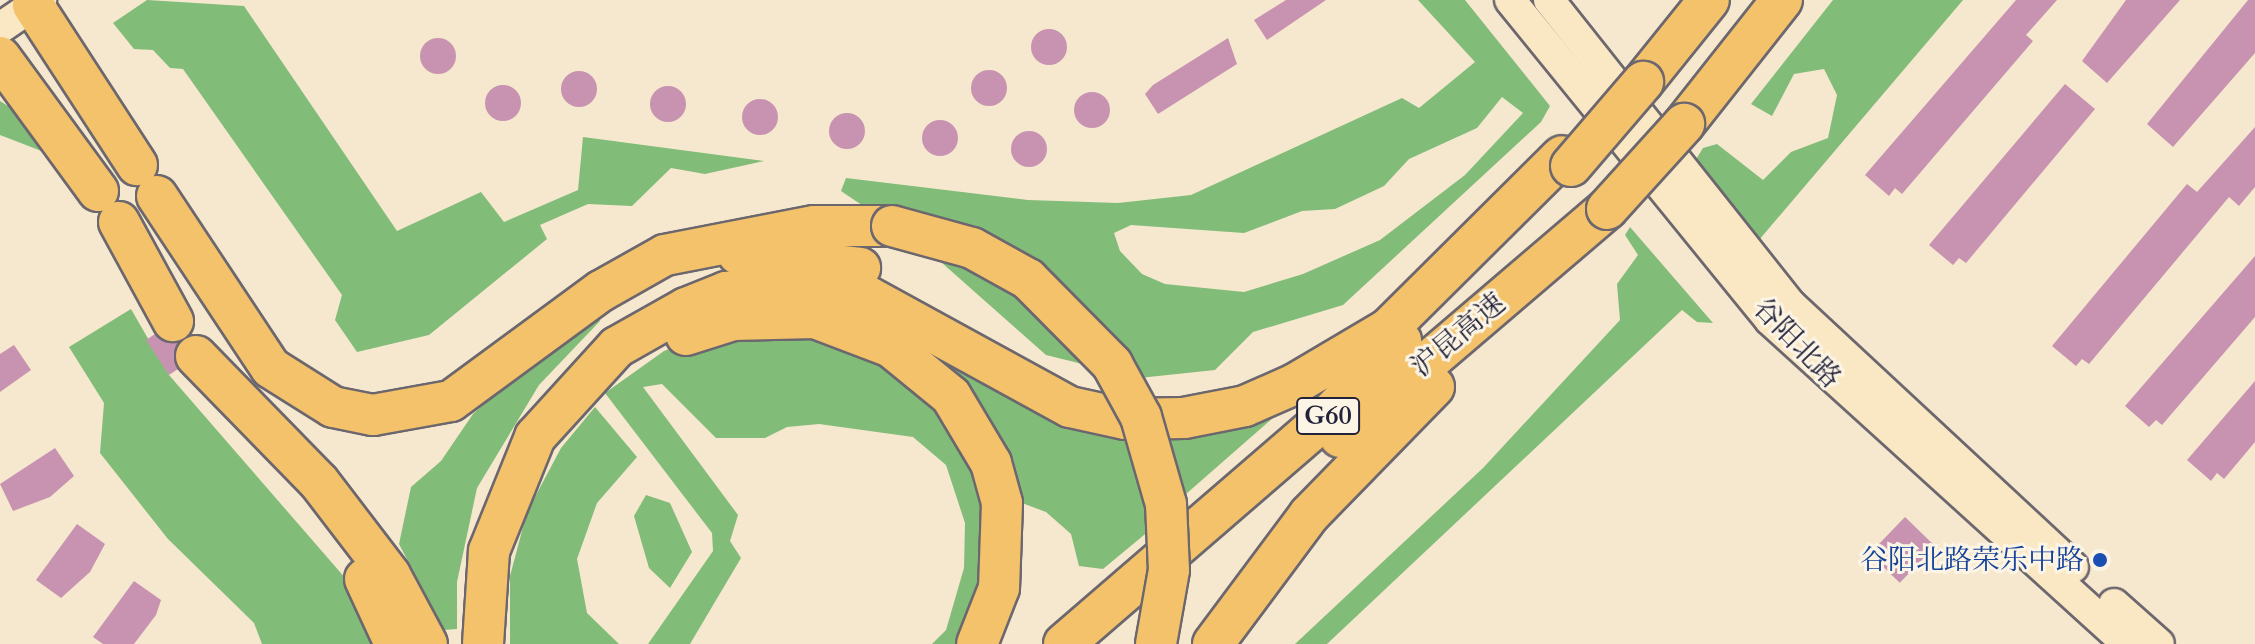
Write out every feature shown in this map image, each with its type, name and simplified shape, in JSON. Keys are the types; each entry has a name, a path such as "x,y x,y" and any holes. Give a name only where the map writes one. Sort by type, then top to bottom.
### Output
{"highway":[{"path":"1640,78 1699,0"},
{"name":"沪昆高速","path":"1064,644 1328,416 1566,161 1709,0"},
{"name":"沪昆高速","path":"1107,644 1607,209 1684,124 1782,0"},
{"path":"37,3 147,180 271,368 321,401 373,415 451,401 631,273 665,255 773,232 892,226 942,237 1010,267 1053,298 1112,364 1141,417 1166,504 1169,570 1156,644"},
{"path":"0,57 108,207 173,321"},
{"path":"483,644 489,551 516,471 577,384 651,325 726,292 821,287 913,315 1070,407 1125,419 1184,418 1245,406 1388,329 1566,161"},
{"path":"1213,644 1309,515 1607,209"},
{"path":"631,273 736,253 876,272 937,303 1025,382"},
{"path":"503,644 502,596 519,515 574,418 600,389 662,346 733,320 773,316 815,318 891,347 924,368 973,427 991,463 1005,546 999,588 977,644"},
{"path":"395,644 370,586 306,490 196,356 319,482 390,575 427,644"}],"main road":[{"name":"谷阳北路","path":"1510,0 1770,320 2127,644"},
{"name":"谷阳北路","path":"1549,0 1829,346 2159,644"},
{"path":"0,28 37,3"}],"green space":[{"path":"147,0 244,6 397,231 481,192 504,222 578,190 583,137 764,161 705,174 671,168 632,206 588,204 540,225 547,239 429,335 357,352 335,320 342,295 183,69 170,68 153,50 134,49 113,23"},
{"path":"1418,0 1465,0 1550,106 1541,122 1343,305 1253,332 1215,370 1139,378 1046,355 924,247 841,191 846,178 1028,200 1118,203 1191,195 1402,98 1419,108 1475,62","holes":["1502,97 1523,113 1465,175 1380,240 1303,274 1244,292 1165,284 1142,274 1120,251 1114,233 1131,225 1244,233 1302,211 1335,209 1384,186 1409,159 1477,128"]},
{"path":"1833,0 1963,0 1759,240 1748,243 1687,174 1703,148 1717,144 1763,180 1791,152 1828,138 1837,95 1824,69 1794,74 1772,116 1751,104"},
{"path":"0,101 11,108 44,152 0,135"},
{"path":"1630,227 1713,323 1697,322 1682,310 1327,644 1295,644 1483,468 1620,320 1617,284 1638,255 1625,235"},
{"path":"827,295 1133,437 1150,530 1103,569 1079,566 1071,534 1046,512 1011,499 1003,474"},
{"path":"592,308 600,321 539,385 477,488 457,582 457,629 444,630 399,544 411,487 441,461 473,414"},
{"path":"131,309 169,375 353,587 377,644 262,644 254,623 168,539 100,453 104,403 69,347"},
{"path":"727,326 851,343 945,408 986,491 988,569 966,644 932,644 946,630 964,568 965,523 946,465 913,437 819,424 787,427 765,438 716,438 662,384 643,387 738,515 730,541 741,558 690,644 648,644 713,551 712,533 605,393 664,351"},
{"path":"595,407 637,457 597,503 577,559 587,613 619,644 510,644 510,576 527,512 561,448"},
{"path":"1268,408 1273,418 1178,501 1161,431"},
{"path":"646,495 670,503 692,552 670,588 649,568 634,516"}],"building":[{"path":"1286,0 1326,0 1267,40 1254,20"},
{"path":"2016,0 2057,0 2026,35 2033,41 1902,194 1895,188 1889,196 1865,175"},
{"path":"2126,0 2180,0 2107,83 2082,61"},
{"path":"2248,0 2255,0 2255,53 2173,147 2147,124"},
{"path":"1049,29 1062,34 1067,47 1062,60 1049,65 1036,60 1031,47 1036,34"},
{"path":"438,38 450,44 456,56 450,68 438,74 426,68 420,56 426,44"},
{"path":"1228,38 1237,64 1158,114 1145,94 1153,85"},
{"path":"989,70 1001,76 1007,88 1001,100 989,106 977,100 971,88 977,76"},
{"path":"579,71 591,77 597,89 591,101 579,107 567,101 561,89 567,77"},
{"path":"2065,84 2095,109 1966,263 1959,258 1953,265 1929,245"},
{"path":"503,85 515,91 521,103 515,115 503,121 491,115 485,103 491,91"},
{"path":"668,86 680,92 686,104 680,116 668,122 656,116 650,104 656,92"},
{"path":"1092,92 1104,98 1110,110 1104,122 1092,128 1080,122 1074,110 1080,98"},
{"path":"760,99 772,105 778,117 772,129 760,135 748,129 742,117 748,105"},
{"path":"847,113 859,119 865,131 859,143 847,149 835,143 829,131 835,119"},
{"path":"940,120 952,126 958,138 952,150 940,156 928,150 922,138 928,126"},
{"path":"2255,127 2255,187 2239,206 2229,197 2089,364 2082,359 2076,366 2052,346 2187,184 2197,192"},
{"path":"1029,131 1041,137 1047,149 1041,161 1029,167 1017,161 1011,149 1017,137"},
{"path":"2255,256 2255,317 2162,425 2156,420 2149,427 2125,406"},
{"path":"155,334 178,343 178,369 169,375 146,340"},
{"path":"14,345 31,370 0,392 0,354"},
{"path":"2255,381 2255,442 2224,479 2217,473 2211,481 2187,460"},
{"path":"55,448 74,476 50,497 13,511 0,484"},
{"path":"1905,517 1935,546 1900,583 1870,554"},
{"path":"77,524 105,544 90,572 61,598 36,580"},
{"path":"134,581 161,600 156,615 134,644 103,644 93,637"}],"place":[{"name":"谷阳北路荣乐中路","path":"2100,560"}]}
